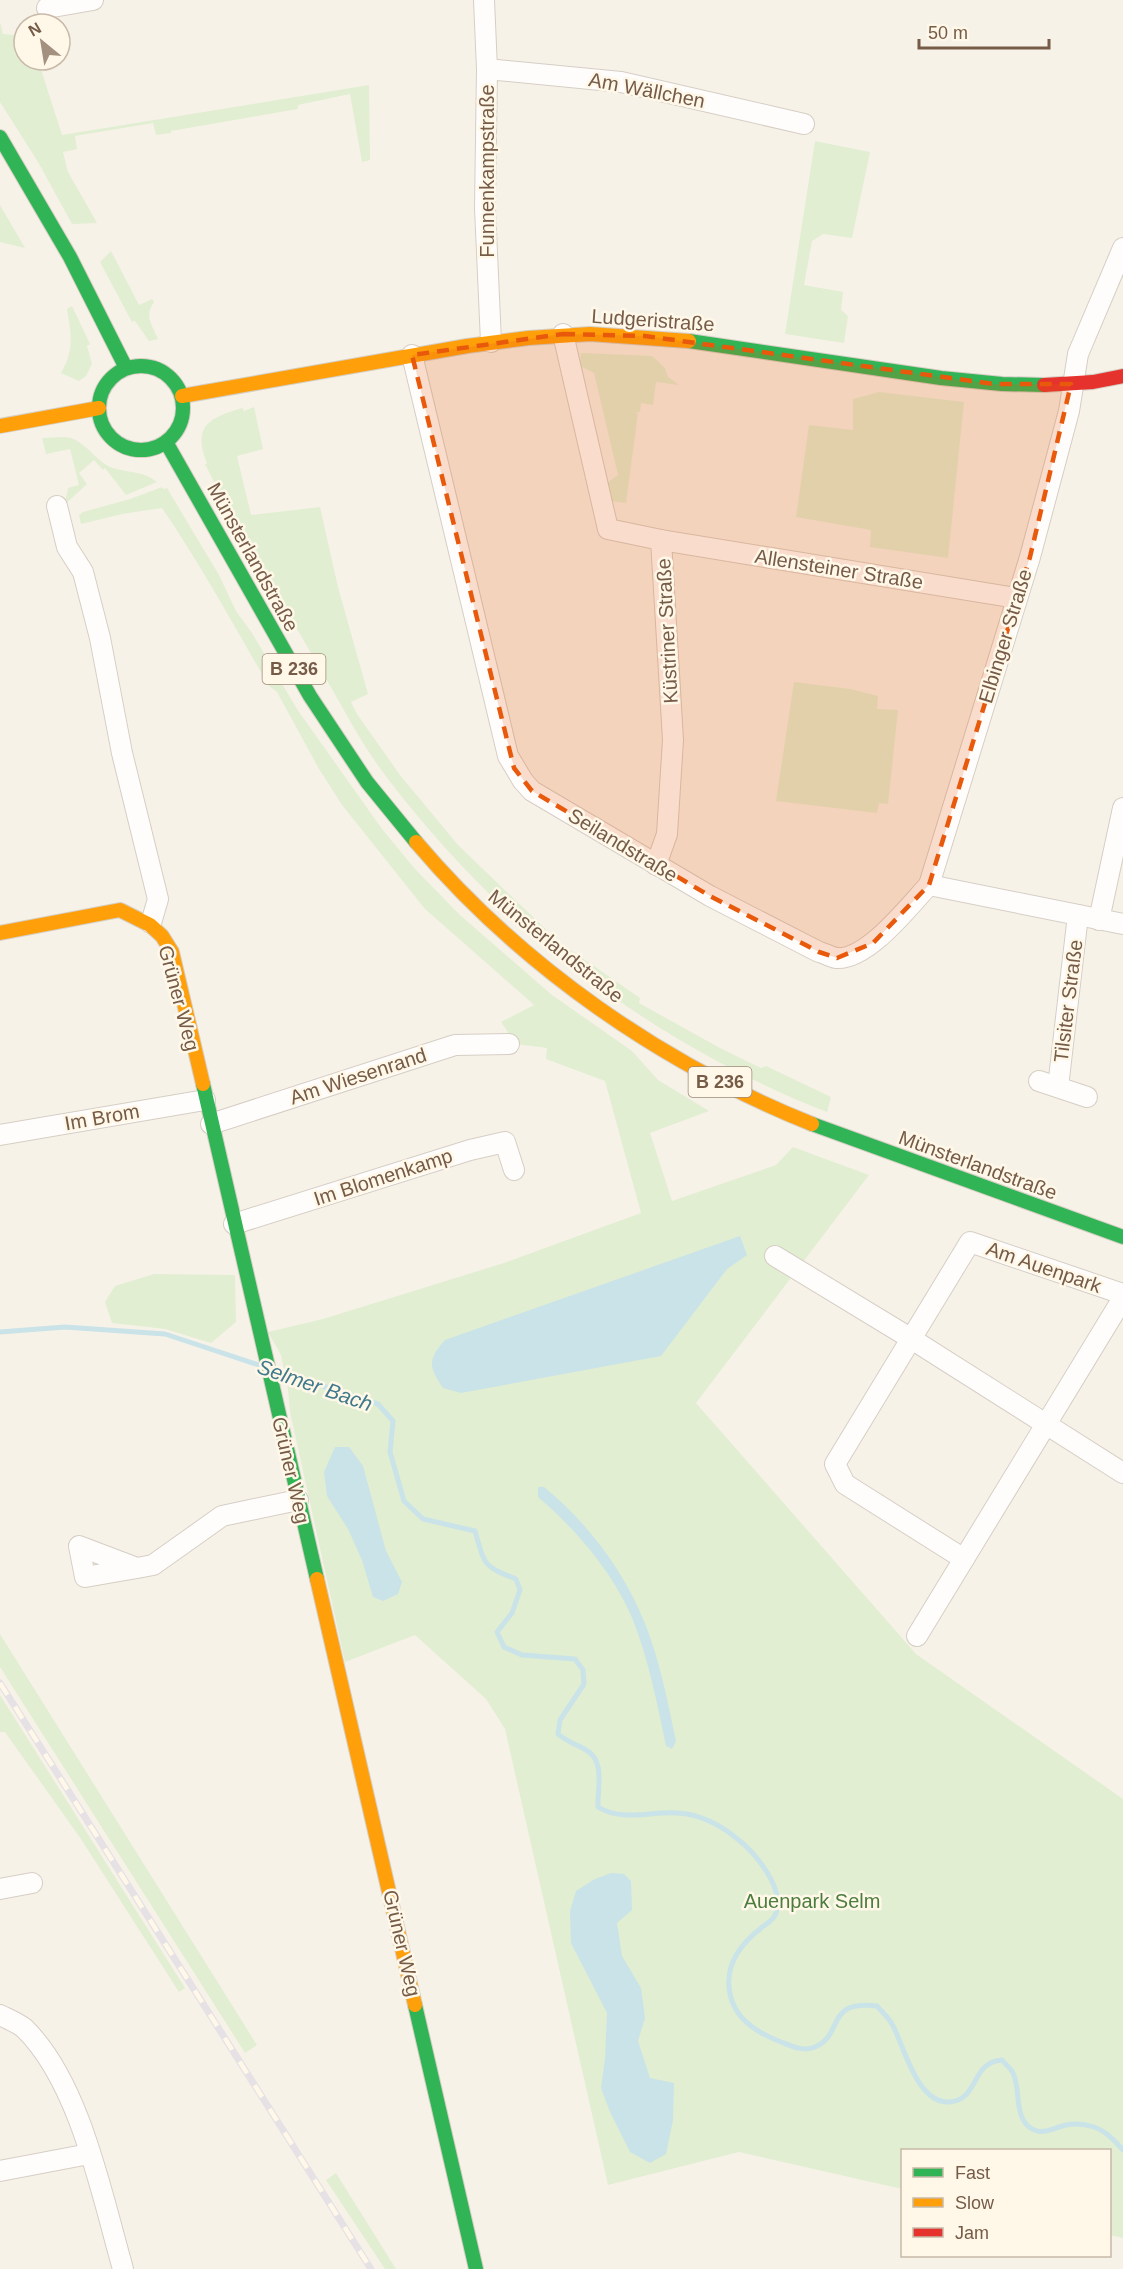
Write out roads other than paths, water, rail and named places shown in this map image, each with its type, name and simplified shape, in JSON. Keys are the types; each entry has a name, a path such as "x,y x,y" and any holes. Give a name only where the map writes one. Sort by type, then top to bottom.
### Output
{"street":[{"path":"47,8 93,0"},
{"name":"Funnenkampstraße","path":"484,0 487,69 485,208 491,342"},
{"name":"Am Wällchen","path":"487,69 621,82 804,124"},
{"path":"0,137 70,257 126,368"},
{"path":"1071,384 1078,354 1123,248"},
{"name":"Ludgeristraße","path":"182,396 244,383 491,342 563,334 618,334 696,341 994,384 1071,384 1123,376"},
{"name":"Küstriner Straße","path":"563,334 608,529 661,540 673,740 668,834 656,865"},
{"name":"Seilandstraße","path":"412,355 508,756 532,791 719,901 837,958 854,955 873,943 929,885"},
{"path":"145,365 163,371 176,384 182,396 184,408 180,423 172,437 147,450 126,448 110,436 100,418 102,391 118,372 126,368 145,365"},
{"name":"Elbinger Straße","path":"929,885 1029,557 1069,411 1071,384"},
{"path":"0,426 99,408"},
{"name":"Münsterlandstraße","path":"166,442 302,683 352,761 388,809 452,883 490,921 526,952 598,1009 670,1054 740,1093 830,1132 1123,1238"},
{"name":"Grüner Weg","path":"57,506 67,547 83,572 100,638 122,753 158,899 151,923 165,938 172,952 262,1350 476,2269"},
{"name":"Allensteiner Straße","path":"661,540 1016,598"},
{"path":"1099,920 1123,808"},
{"path":"929,885 1123,924"},
{"path":"0,933 120,910 137,915 151,923"},
{"name":"Tilsiter Straße","path":"1058,1087 1078,915"},
{"name":"Am Wiesenrand","path":"211,1124 455,1045 509,1044"},
{"name":"Tilsiter Straße","path":"1039,1081 1087,1097"},
{"name":"Im Brom","path":"0,1135 205,1100"},
{"name":"Im Blomenkamp","path":"234,1224 470,1150 505,1142 514,1170"},
{"name":"Am Auenpark","path":"917,1636 1046,1425 1123,1296 970,1242 835,1464 845,1484 964,1559"},
{"path":"775,1256 910,1338 1123,1473"},
{"path":"137,1568 153,1565 222,1516 298,1500"},
{"path":"0,1889 32,1883"},
{"path":"0,2015 23,2027 52,2064 73,2106 90,2154 123,2269"},
{"path":"0,2171 90,2154"}],"water":[{"path":"740,1236 747,1255 727,1269 661,1356 461,1393 443,1388 435,1374 433,1358 445,1340"},
{"path":"335,1447 349,1447 363,1466 386,1551 402,1582 398,1594 383,1601 373,1597 362,1560 348,1529 327,1496 324,1472"},
{"path":"538,1487 544,1487 576,1516 604,1550 637,1606 651,1640 663,1683 676,1741 672,1749 666,1746 644,1651 625,1603 593,1553 538,1497"},
{"path":"611,1873 624,1874 631,1881 632,1910 617,1923 622,1956 641,1988 645,2018 638,2041 650,2078 674,2083 673,2120 666,2154 650,2163 630,2152 601,2088 607,2013 571,1943 570,1911 576,1891 595,1879"}],"waterway":[{"name":"Selmer Bach","path":"0,1332 65,1327 165,1334 259,1365"},
{"name":"Selmer Bach","path":"277,1371 378,1404 393,1421 390,1452 404,1501 423,1519 475,1531 483,1558 487,1563 497,1571 516,1579 520,1590 512,1613 497,1632 504,1647 522,1655 575,1659 583,1670 584,1684 560,1720 558,1734 586,1750 596,1761 599,1776 598,1807 617,1814 678,1813 701,1818 729,1832 752,1852 768,1873 777,1896 774,1917 753,1934 737,1953 730,1969 731,1997 739,2015 746,2022 781,2042 806,2049 815,2047 824,2041 837,2019 849,2008 877,2006 892,2024 920,2083 938,2100 949,2102 959,2100 966,2095 985,2067 992,2062 1002,2060 1015,2077 1020,2113 1032,2129 1041,2132 1069,2124 1087,2125 1106,2134 1123,2150"}],"railway":[{"path":"0,1683 371,2269"}],"park label":[{"name":"Auenpark Selm","path":"812,1901"}]}
